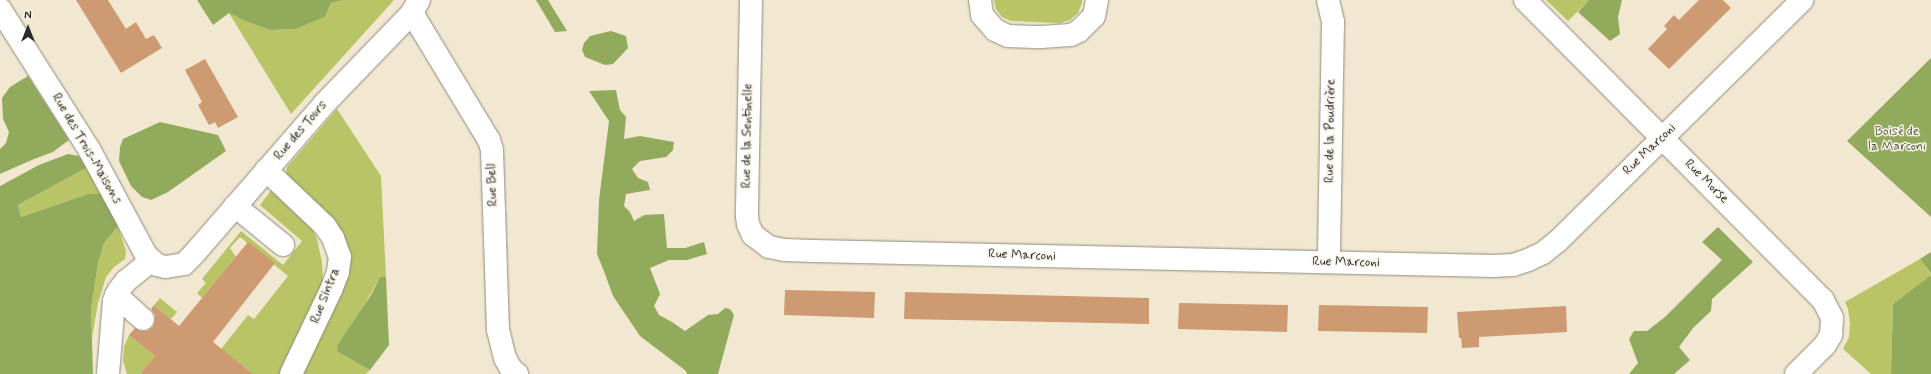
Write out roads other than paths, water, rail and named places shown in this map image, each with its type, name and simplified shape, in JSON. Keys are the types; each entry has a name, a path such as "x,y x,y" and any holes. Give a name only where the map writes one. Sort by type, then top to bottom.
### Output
{"street":[{"name":"Rue de la Sentinelle","path":"751,0 747,216 750,230 758,240 768,247 785,250"},
{"path":"980,0 982,15 994,30 1008,36 1041,37 1071,35 1079,31 1094,16 1097,0"},
{"name":"Rue de la Poudrière","path":"1328,0 1333,22 1329,262"},
{"name":"Rue Morse","path":"1525,0 1823,300 1829,308 1833,323 1829,340 1796,374"},
{"name":"Rue Marconi","path":"785,250 1494,266 1513,265 1543,253 1558,241 1802,0"},
{"name":"Rue des Tours","path":"151,261 157,265 166,267 184,264 325,103 415,6"},
{"name":"Rue Bell","path":"415,6 490,140 492,150 498,330 502,351 512,372"},
{"name":"Rue des Trois-Maisons","path":"0,9 86,145 142,249 151,261"},
{"name":"Rue Sintra","path":"266,170 325,226 333,238 340,257 338,272 331,290 291,374"},
{"path":"235,206 283,245"},
{"path":"108,374 112,311 116,295 126,281 151,261"},
{"path":"116,295 143,319"}],"park label":[{"name":"Boisé de la Marconi","path":"1897,140"}]}
